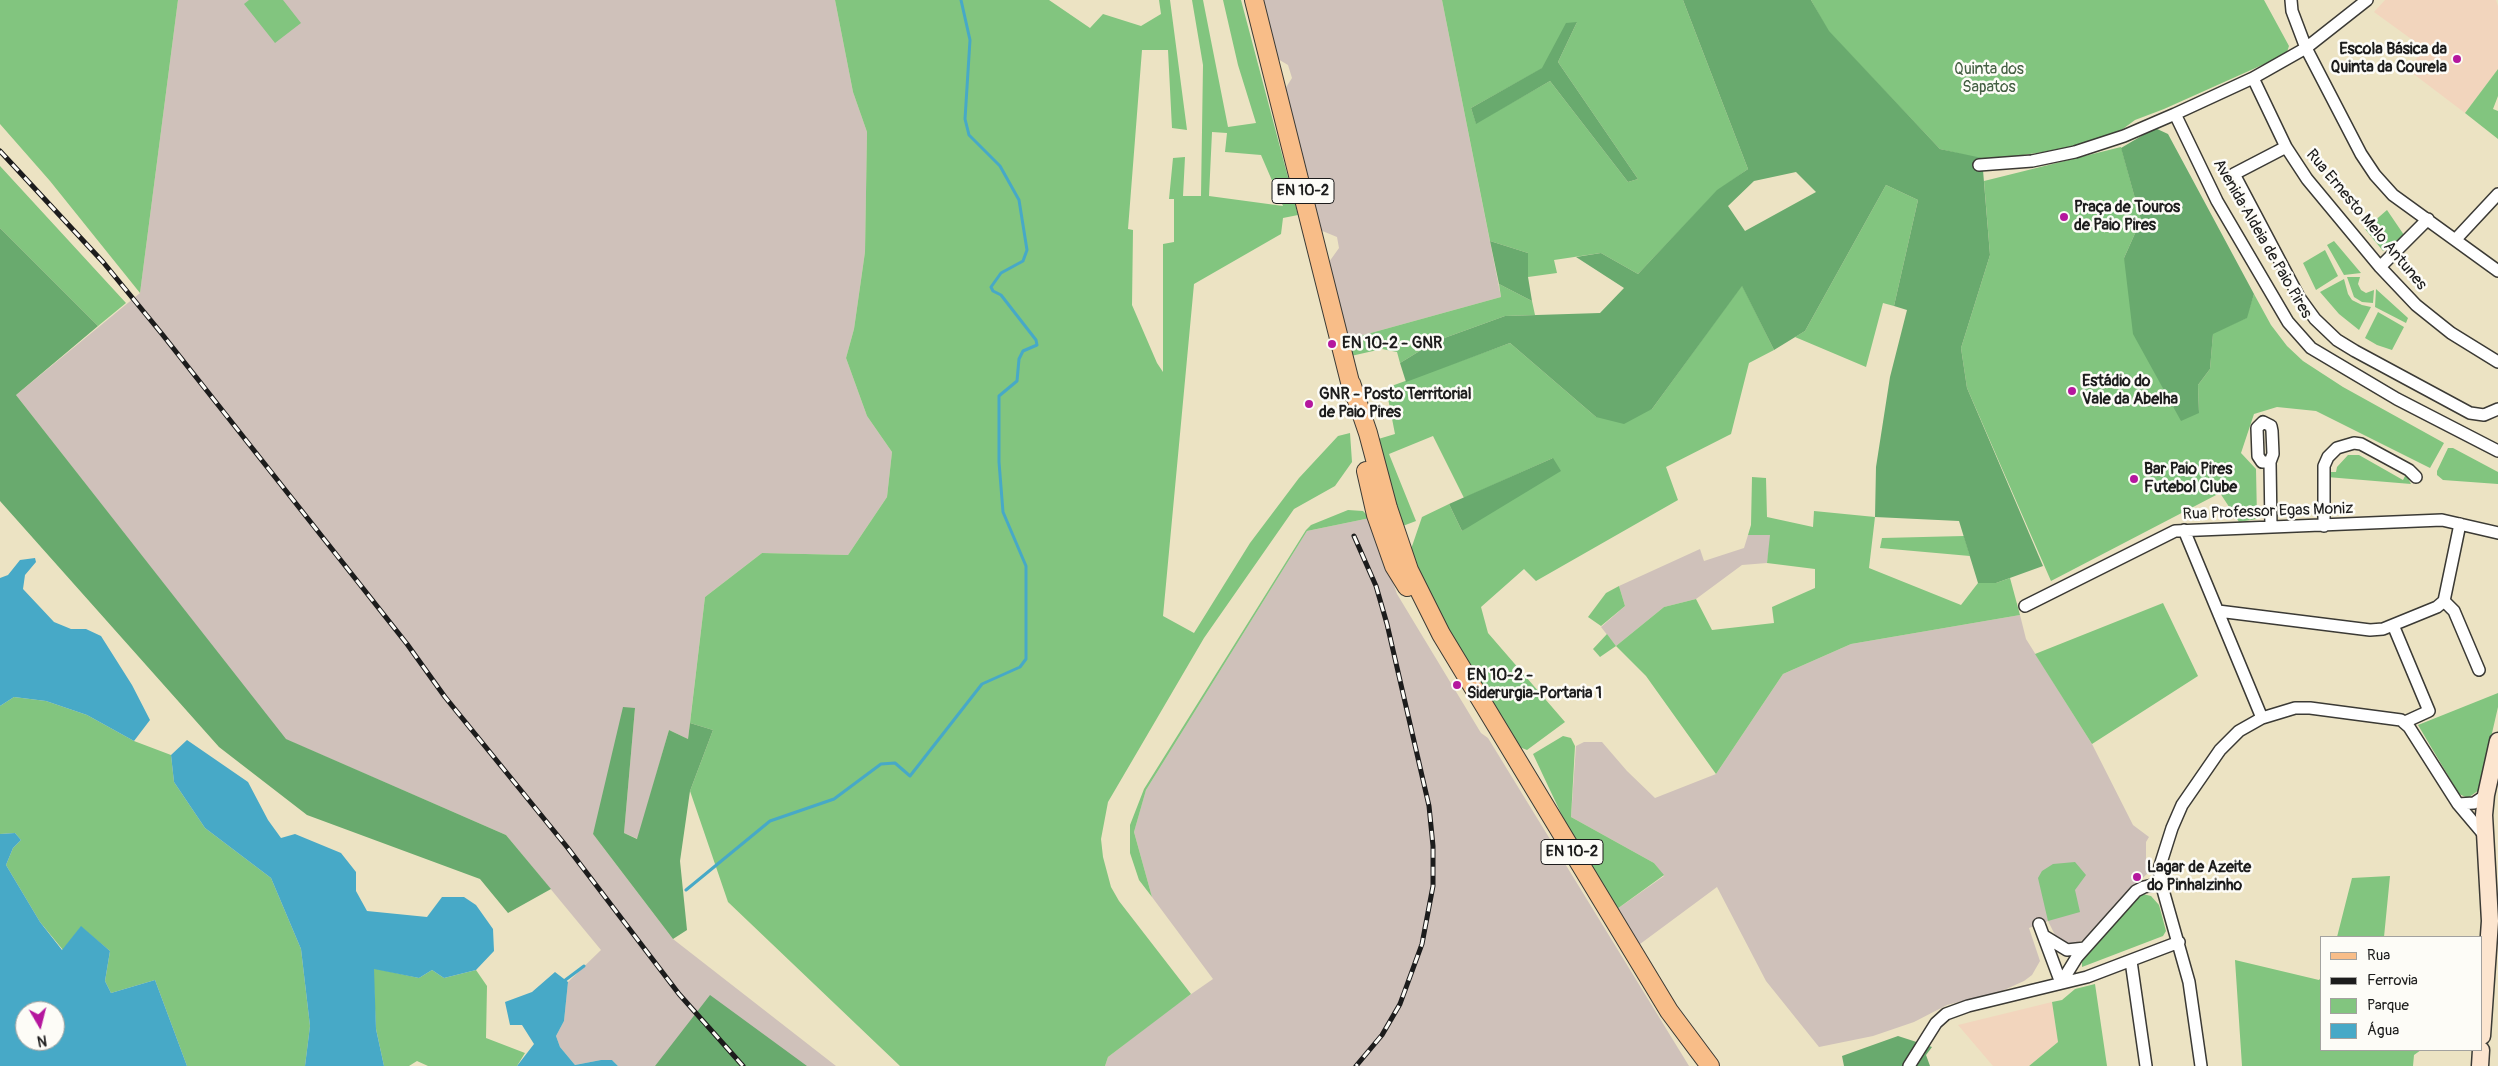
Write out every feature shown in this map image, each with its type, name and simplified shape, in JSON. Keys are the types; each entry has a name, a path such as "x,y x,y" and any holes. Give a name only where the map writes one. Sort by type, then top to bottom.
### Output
{"main road":[{"name":"EN 10-2","path":"1254,0 1351,383 1368,433 1388,508 1409,570 1441,634 1669,1011 1710,1066"}],"street":[{"path":"2291,0 2292,11 2306,48 2360,154 2375,175 2393,195 2498,271"},
{"path":"1979,165 2032,161 2075,152 2175,114 2253,78 2306,48 2367,0"},
{"name":"Rua Ernesto Melo Antunes","path":"2253,78 2286,147 2307,179 2380,267 2416,305 2451,333 2498,362"},
{"name":"Avenida Aldeia de Paio Pires","path":"2175,114 2217,201 2288,322 2311,348 2397,399 2498,451"},
{"name":"Rua Ernesto Melo Antunes","path":"2286,147 2234,174 2299,297 2315,319 2337,340 2355,351 2470,413 2484,415 2498,409"},
{"path":"2456,239 2498,194"},
{"path":"2380,267 2428,220"},
{"path":"2324,526 2324,466 2328,457 2337,448 2354,443 2362,444 2409,470 2416,478"},
{"path":"2270,462 2272,527"},
{"name":"Rua Professor Egas Moniz","path":"2025,606 2164,535 2184,530 2442,520 2498,532"},
{"path":"2218,610 2370,630 2393,625 2437,607 2444,601 2460,524"},
{"path":"2184,530 2262,718"},
{"path":"2444,601 2454,611 2479,670"},
{"path":"2201,1066 2189,982 2161,883 2159,868 2182,805 2228,740 2239,731 2262,718 2295,708 2310,708 2405,722 2429,711 2393,625"},
{"path":"2405,722 2458,804 2485,836"},
{"path":"2483,1022 2490,921 2485,836 2486,795 2497,749"},
{"path":"2458,804 2474,803 2486,795"},
{"path":"2061,983 2074,961 2136,891 2161,883"},
{"path":"2061,983 2042,930 2067,950 2085,948"},
{"path":"1909,1066 1936,1023 1946,1014 1968,1006 2087,977 2131,962 2179,942"},
{"path":"2074,961 2087,977"},
{"path":"2131,962 2146,1066"},
{"path":"2480,1066 2481,1051"}],"shaded area":[{"path":"178,0 835,0 853,92 867,132 865,252 854,329 846,358 867,416 892,452 887,497 848,555 762,553 705,597 688,739 669,730 638,839 624,833 635,708 593,834 673,939 836,1066 618,1066 612,1060 575,1065 560,1047 556,1036 564,1021 568,982 601,950 506,835 285,739 16,395 140,293"},
{"path":"1263,0 1442,0 1501,297 1349,339 1329,262 1339,248 1337,237 1320,230 1285,89 1292,78 1288,65 1278,59"},
{"name":"Escola Básica da Quinta da Courela","path":"2385,0 2496,0 2498,6 2498,69 2465,113 2407,69 2425,49 2374,12"},
{"path":"1370,518 1397,594 1481,733 1488,738 1689,1066 1105,1066 1108,1057 1174,1006 1213,979 1152,897 1134,832 1146,790 1307,531"},
{"path":"1748,535 1771,535 1767,563 1742,565 1696,599 1664,607 1616,646 1601,627 1625,606 1619,586 1700,549 1704,561 1744,548"},
{"path":"2020,615 2026,639 2092,744 2133,825 2149,837 2146,842 2146,861 2153,868 2113,907 2084,940 2067,945 2058,941 2048,921 2029,928 2040,961 2032,975 2024,981 2002,991 1947,1005 1914,1022 1873,1036 1819,1047 1766,981 1717,887 1636,947 1617,909 1664,876 1654,863 1571,817 1576,746 1584,742 1602,742 1627,771 1655,798 1716,774 1783,674 1851,644"},
{"path":"2052,1002 2058,1042 2029,1066 1993,1066 1958,1025"}],"green space":[{"path":"0,0 178,0 140,293 50,181 0,124"},
{"path":"249,0 283,0 301,23 275,43 244,4"},
{"path":"835,0 1049,0 1090,28 1103,14 1141,26 1161,14 1159,0 1170,0 1187,130 1172,128 1168,50 1142,50 1128,229 1133,230 1132,305 1157,363 1163,372 1163,244 1174,242 1174,199 1169,199 1173,158 1185,157 1183,196 1201,196 1203,65 1192,0 1203,0 1228,127 1256,123 1238,65 1223,0 1241,0 1298,215 1283,218 1281,234 1194,284 1163,616 1194,633 1250,543 1299,478 1338,436 1350,433 1352,462 1335,486 1294,509 1204,638 1108,802 1101,839 1103,857 1111,887 1119,901 1191,994 1108,1057 1105,1066 900,1066 728,902 690,791 713,730 690,723 705,597 762,553 848,555 887,497 892,452 867,416 846,358 854,329 865,252 867,132 853,92","holes":["1212,132 1227,133 1225,152 1261,155 1283,206 1209,196"]},
{"path":"1442,0 1683,0 1748,169 1717,191 1638,274 1601,253 1554,260 1557,273 1528,277 1528,253 1490,241","holes":["1577,22 1558,62 1638,179 1628,182 1550,81 1476,123 1471,108 1543,68"]},
{"path":"1683,0 1811,0 1829,31 1940,149 1982,158 1990,255 1961,348 1967,388 2043,566 1996,583 1978,583 1959,521 1875,517 1876,467 1890,377 1907,310 1894,306 1918,200 1886,185 1805,331 1774,350 1742,286 1652,409 1624,424 1596,417 1510,343 1406,382 1400,363 1436,341 1505,316 1600,313 1624,288 1576,257 1601,253 1638,274 1717,190 1748,169","holes":["1796,172 1816,192 1745,231 1728,206 1754,181"]},
{"name":"Quinta dos Sapatos","path":"1811,0 2264,0 2289,46 2287,52 2280,57 2135,120 2116,134 2089,143 2043,152 2003,158 1977,158 1940,149 1828,31"},
{"path":"1577,22 1558,62 1638,179 1628,182 1550,81 1476,124 1471,108 1542,68 1566,23"},
{"path":"2498,69 2498,96 2493,109 2498,111 2498,139 2465,113"},
{"path":"2155,128 2168,134 2254,294 2247,318 2213,334 2210,369 2198,385 2199,413 2181,421 2133,334 2124,258 2141,220 2121,148"},
{"path":"2121,147 2141,220 2124,258 2199,412 2198,385 2210,369 2213,333 2246,318 2254,294 2271,325 2287,346 2303,361 2343,387 2444,443 2430,468 2316,411 2277,407 2254,414 2241,453 2256,469 2257,519 2239,522 2220,493 2051,581 1967,388 1961,348 1990,255 1984,181"},
{"path":"0,166 126,303 98,326 0,228"},
{"path":"1886,185 1918,200 1894,306 1883,303 1866,367 1795,337 1805,331"},
{"path":"2387,210 2404,235 2383,251 2365,229"},
{"path":"0,228 98,326 16,395 286,739 506,835 551,889 508,913 480,879 307,815 219,747 0,501"},
{"path":"1490,241 1528,253 1528,277 1532,301 1499,284"},
{"path":"2334,241 2361,273 2344,275 2327,245"},
{"path":"2325,250 2338,276 2316,290 2303,263"},
{"path":"2347,277 2360,277 2358,284 2361,290 2366,293 2374,290 2373,303 2362,302 2354,297"},
{"path":"2344,279 2348,294 2352,300 2371,307 2359,330 2339,314 2320,292"},
{"path":"1499,284 1532,301 1535,315 1505,316 1436,341 1400,363 1397,352 1382,349 1351,356 1349,339 1501,297"},
{"path":"1742,285 1774,350 1749,363 1731,434 1666,467 1678,500 1536,581 1524,569 1481,607 1488,633 1565,722 1527,750 1517,746 1417,579 1409,555 1422,517 1449,504 1462,531 1553,458 1464,498 1433,436 1389,454 1416,521 1400,527 1375,440 1395,434 1386,388 1510,343 1596,417 1652,409"},
{"path":"2376,289 2408,318 2406,323 2375,307"},
{"path":"2378,312 2404,327 2392,350 2377,345 2365,338"},
{"path":"2448,448 2453,448 2498,472 2498,484 2443,480 2437,475 2437,471"},
{"path":"2348,455 2359,455 2403,480 2406,474 2411,484 2327,477 2327,472 2336,472 2337,467"},
{"path":"1553,458 1561,471 1462,531 1449,504"},
{"path":"1752,477 1766,478 1767,517 1813,527 1814,511 1875,517 1869,568 1961,605 1978,583 1996,583 2010,578 2020,615 1851,644 1783,674 1716,774 1646,676 1616,646 1664,607 1696,599 1712,630 1774,623 1772,607 1815,588 1815,569 1767,563 1770,535 1748,535 1751,525"},
{"path":"1348,510 1363,511 1370,518 1307,531 1146,790 1134,832 1152,897 1139,880 1130,853 1130,825 1144,789 1306,530 1311,525"},
{"path":"1964,536 1970,556 1880,548 1882,538"},
{"path":"1619,586 1625,606 1601,626 1588,617 1606,593"},
{"path":"2163,603 2198,676 2092,744 2035,654"},
{"path":"1607,634 1616,646 1600,657 1593,649"},
{"path":"2498,693 2498,707 2479,790 2468,798 2459,794 2418,725"},
{"path":"14,697 46,701 87,715 134,741 171,755 174,782 205,828 271,878 301,949 310,1026 305,1066 187,1066 155,980 111,993 105,981 110,951 81,927 63,950 40,922 6,865 13,848 21,840 15,833 0,834 0,706"},
{"path":"623,707 635,708 624,833 637,839 669,730 688,739 690,723 713,730 690,791 680,861 687,930 673,939 593,834"},
{"path":"1563,736 1571,738 1575,746 1571,817 1654,863 1664,875 1617,909 1566,824 1533,754"},
{"path":"2075,862 2086,875 2075,890 2080,912 2048,921 2038,878 2042,871 2053,864"},
{"path":"2390,876 2384,936 2337,936 2352,878"},
{"path":"2139,893 2151,896 2159,905 2166,931 2163,936 2082,967 2082,959"},
{"path":"2235,960 2319,980 2320,979 2320,1051 2420,1051 2414,1055 2413,1066 2242,1066"},
{"path":"373,968 419,978 432,970 444,978 476,970 487,986 486,1038 525,1053 517,1066 428,1066 417,1061 409,1066 384,1066 376,1029"},
{"path":"2095,984 2107,1066 2029,1066 2058,1042 2052,1002 2062,1000 2075,989"},
{"path":"710,995 807,1066 655,1066"},
{"path":"1898,1036 1932,1047 1926,1055 1930,1066 1844,1066 1842,1056"}],"water":[{"path":"35,558 36,562 25,575 23,589 54,622 71,629 86,629 101,636 132,685 150,720 134,741 87,715 46,701 14,697 0,706 0,578 8,575 20,560"},
{"path":"187,740 248,782 268,820 281,838 295,834 341,853 356,872 356,891 367,911 427,917 442,897 464,897 476,905 493,929 494,951 476,970 444,978 432,970 419,978 374,969 376,1029 384,1066 305,1066 310,1026 301,949 271,878 205,828 174,782 171,755"},
{"path":"15,833 21,840 13,848 6,865 40,922 62,950 81,926 110,951 105,981 111,993 155,980 187,1066 0,1066 0,834"},
{"path":"555,972 568,982 564,1021 556,1036 560,1047 575,1065 612,1060 618,1066 517,1066 534,1044 522,1025 510,1025 505,1002 532,992"}],"waterway":[{"path":"686,890 770,821 834,799 881,764 895,763 910,776 982,684 1020,667 1026,659 1026,566 1003,512 999,462 999,396 1017,381 1019,359 1023,351 1037,345 1036,340 1001,295 993,291 991,287 1001,273 1023,261 1027,250 1019,200 1000,166 969,135 965,119 970,40 961,0"},
{"path":"564,981 584,966"}],"railway":[{"path":"0,151 103,262 162,334 407,644 445,697 567,847 679,994 743,1066"},
{"path":"1354,536 1376,586 1387,624 1429,806 1433,846 1433,886 1422,944 1400,1004 1382,1035 1356,1066"}],"place":[{"name":"Escola Básica da Quinta da Courela","path":"2457,59"},
{"name":"Praça de Touros de Paio Pires","path":"2064,217"},
{"name":"EN 10-2 - GNR","path":"1332,344"},
{"name":"Estádio do Vale da Abelha","path":"2072,391"},
{"name":"GNR - Posto Territorial de Paio Pires","path":"1309,404"},
{"name":"Bar Paio Pires Futebol Clube","path":"2134,479"},
{"name":"EN 10-2 - Siderurgia-Portaria 1","path":"1457,685"},
{"name":"Lagar de Azeite do Pinhalzinho","path":"2137,877"}]}
